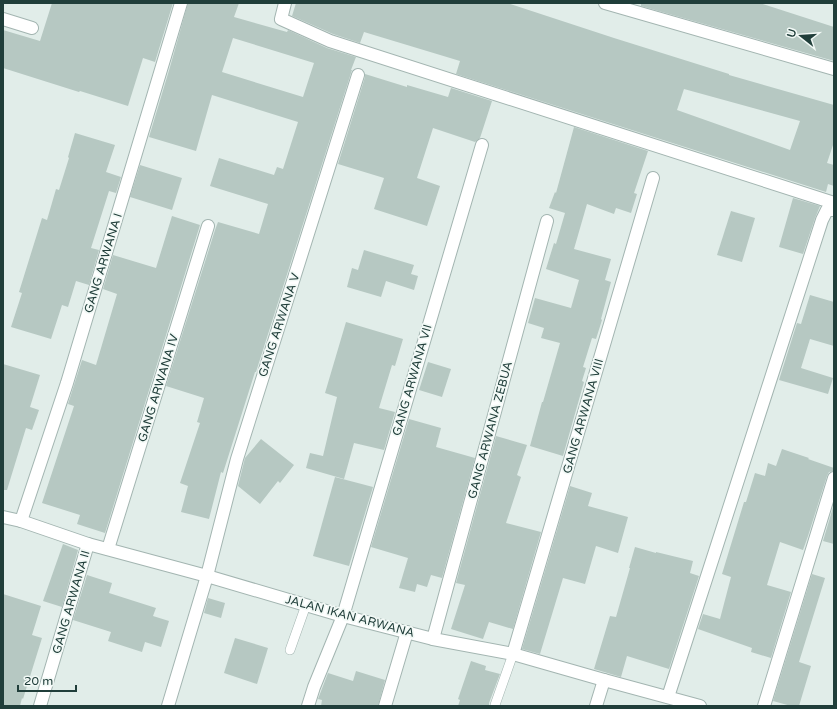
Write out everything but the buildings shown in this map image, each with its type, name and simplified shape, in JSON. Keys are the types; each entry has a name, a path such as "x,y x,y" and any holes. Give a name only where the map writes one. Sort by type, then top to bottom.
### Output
{"street":[{"name":"GANG ARWANA I","path":"21,521 67,383 181,3"},
{"path":"285,3 281,19 330,41 834,203"},
{"path":"605,3 834,69"},
{"path":"3,19 32,28"},
{"name":"GANG ARWANA V","path":"168,706 207,576 237,459 358,75"},
{"name":"GANG ARWANA VII","path":"308,706 314,687 343,616 482,145"},
{"name":"GANG ARWANA VIII","path":"513,654 653,178"},
{"path":"668,697 822,220 827,210 834,210"},
{"name":"GANG ARWANA ZEBUA","path":"433,639 547,222"},
{"name":"GANG ARWANA IV","path":"108,549 208,226"},
{"path":"764,706 834,478"},
{"name":"JALAN IKAN ARWANA","path":"3,517 21,521 88,544 207,576 343,616 433,639 513,654 700,706"},
{"name":"GANG ARWANA II","path":"40,706 88,544"},
{"path":"385,706 407,632"},
{"path":"596,706 604,680"}],"lane":[{"path":"290,650 306,604"},
{"path":"495,705 513,654"}]}
